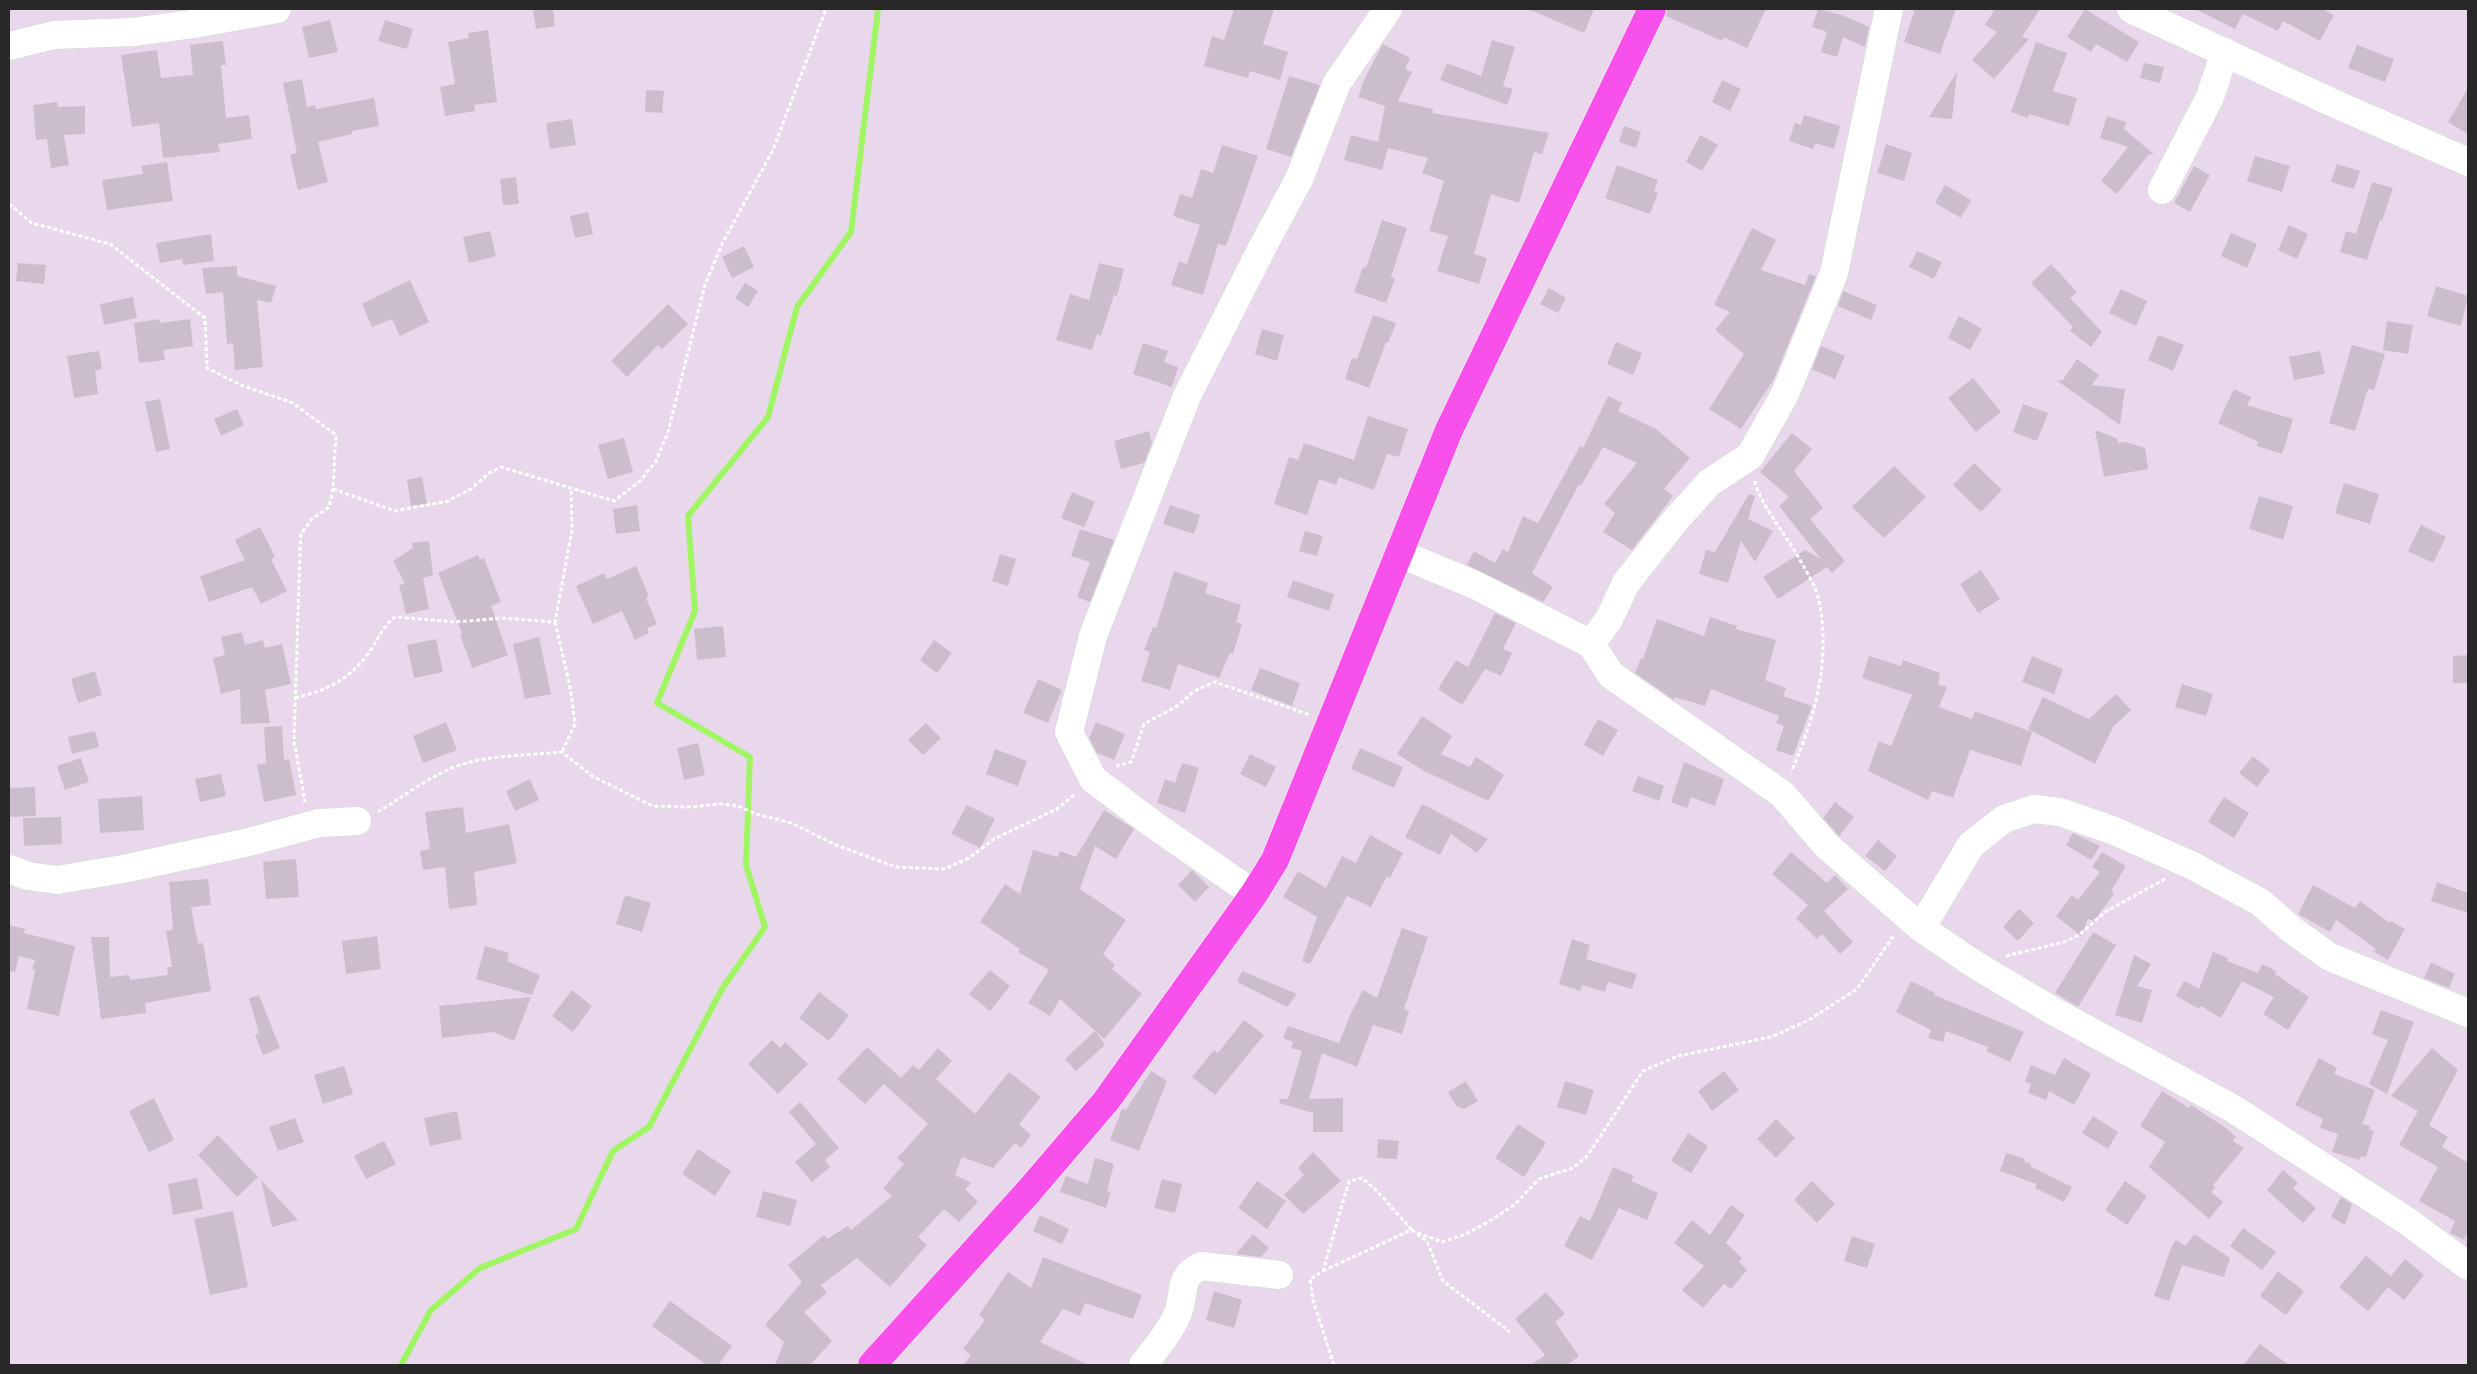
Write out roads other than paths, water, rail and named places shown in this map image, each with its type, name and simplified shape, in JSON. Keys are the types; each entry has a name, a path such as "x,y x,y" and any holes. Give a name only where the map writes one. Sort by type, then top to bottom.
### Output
{"main road":[{"path":"872,1365 1029,1191 1106,1101 1254,894 1275,860 1401,554 1449,430 1652,9"}],"street":[{"path":"9,46 54,35 133,32 200,23 277,9"},
{"path":"1254,894 1154,825 1106,786 1093,779 1068,732 1093,636 1187,396 1299,179 1336,82 1388,9"},
{"path":"1591,644 1609,619 1626,583 1673,523 1709,483 1750,456 1785,394 1834,273 1889,9"},
{"path":"2131,9 2331,102 2468,162"},
{"path":"2162,190 2210,97 2225,52"},
{"path":"1401,554 1475,585 1591,644 1611,675 1782,794 1827,846 1914,923 1974,964 2053,1011 2232,1108 2407,1221 2468,1266"},
{"path":"1914,923 1970,845 2004,819 2034,810 2060,812 2112,830 2191,865 2260,902 2291,929 2330,956 2468,1014"},
{"path":"9,868 28,876 58,880 67,879 249,842 307,825 357,821"},
{"path":"1143,1365 1178,1313 1185,1279 1192,1271 1201,1266 1279,1275"}],"waterway":[{"path":"401,1365 431,1310 480,1268 576,1229 613,1151 649,1127 722,989 765,927 746,865 750,757 657,703 695,611 688,516 768,417 797,307 851,232 878,9"}]}
